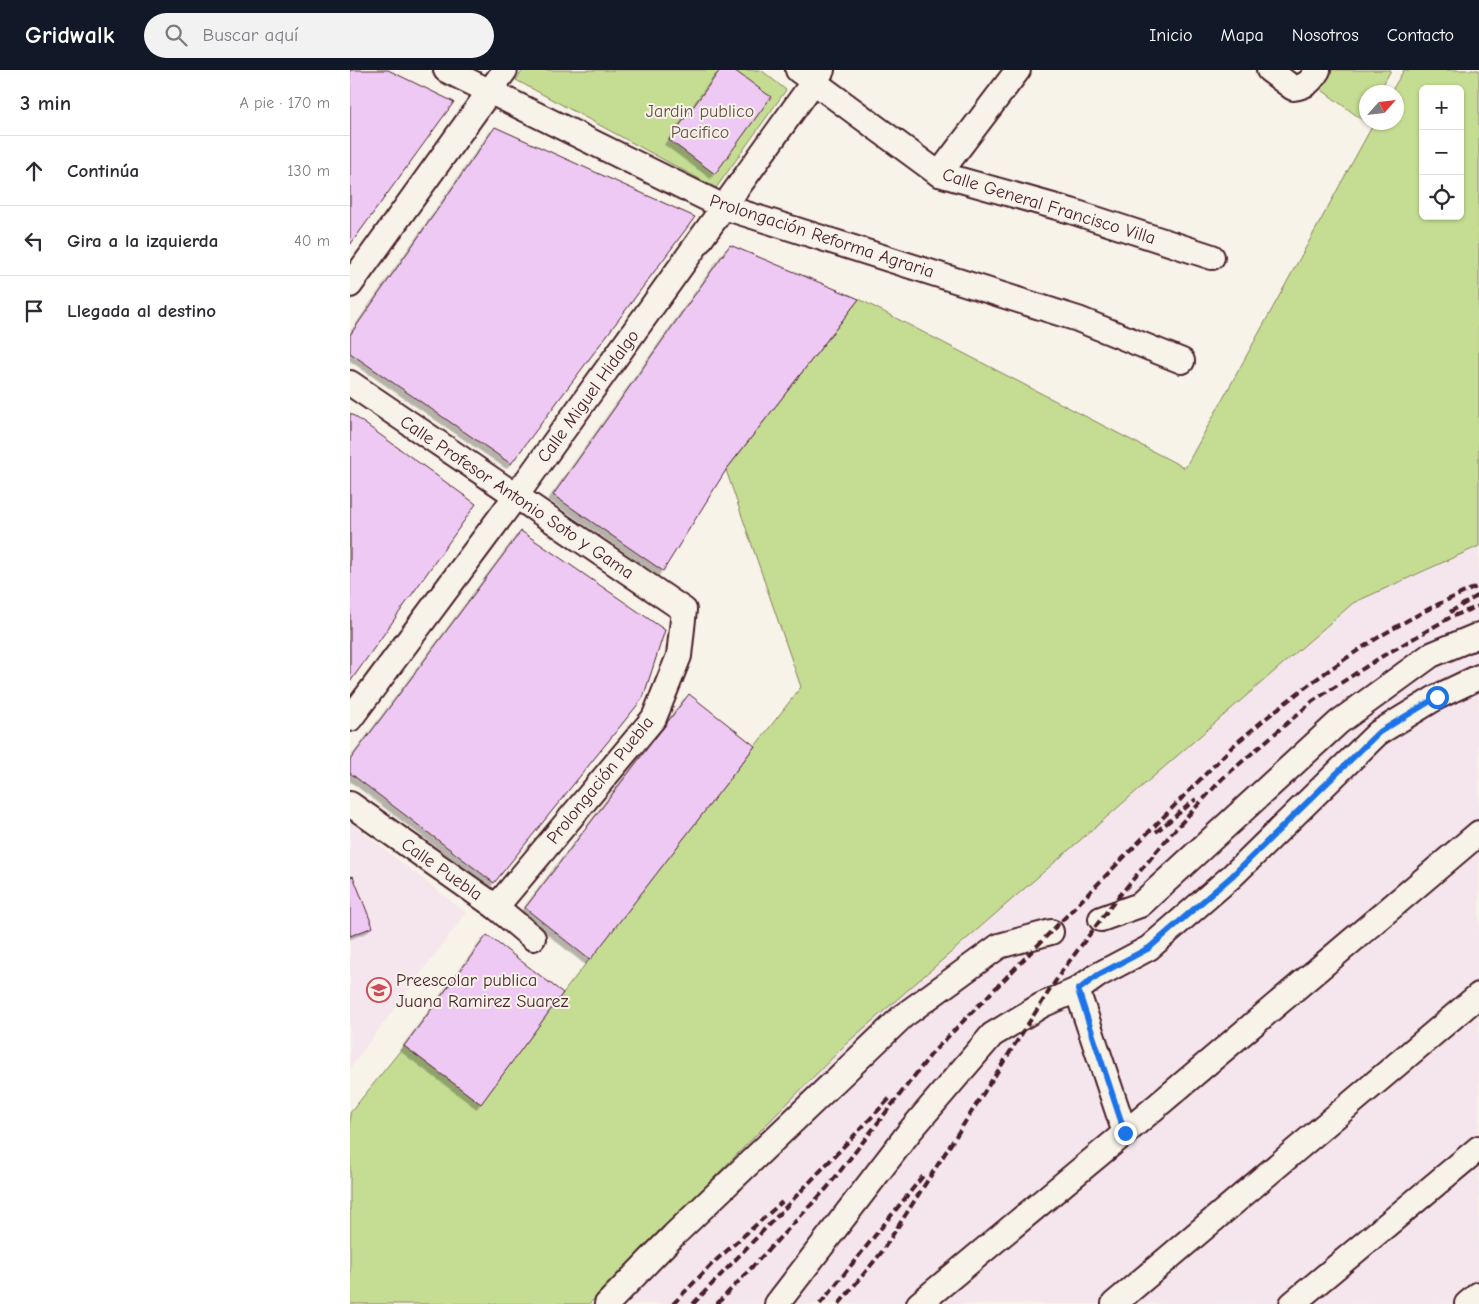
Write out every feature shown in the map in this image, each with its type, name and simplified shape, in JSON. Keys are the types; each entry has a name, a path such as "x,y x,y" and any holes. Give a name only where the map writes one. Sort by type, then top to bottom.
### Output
{"street":[{"name":"Prolongación Reforma Agraria","path":"446,70 724,207 1078,319 1182,361"},
{"path":"350,285 505,70"},
{"path":"939,174 1018,70"},
{"path":"1269,70 1293,88 1303,87 1315,75"},
{"name":"Calle General Francisco Villa","path":"811,74 939,174 1071,211 1212,257"},
{"name":"Calle Miguel Hidalgo","path":"350,719 516,496 724,207 811,74"},
{"name":"Calle Profesor Antonio Soto y Gama","path":"350,383 684,610"},
{"name":"Prolongación Puebla","path":"496,907 654,718 679,656 684,610"},
{"path":"1101,919 1140,905 1339,722 1431,655 1479,635"},
{"path":"777,1304 910,1131 992,1035 1042,1004 1078,990 1098,975 1149,948 1232,876 1378,733 1437,697 1479,677"},
{"name":"Calle Puebla","path":"350,804 496,907 533,938"},
{"path":"919,1304 1125,1133 1479,833"},
{"path":"607,1304 674,1235 903,1016 999,946 1051,932"},
{"path":"1078,990 1125,1133"},
{"path":"1114,1304 1479,995"},
{"path":"1292,1304 1479,1148"},
{"path":"1467,1304 1479,1294"}],"shaded area":[{"path":"1479,546 1479,1304 583,1304 848,1042 1353,603"},
{"name":"Preescolar publica Juana Ramirez Suarez","path":"350,822 466,913 350,1068"}],"green space":[{"name":"Jardin publico Pacifico","path":"523,70 761,70 786,90 716,188 516,80"},
{"path":"1329,70 1391,70 1383,85 1359,85 1359,117 1319,88"},
{"path":"1404,70 1479,70 1479,546 1353,603 848,1042 589,1304 350,1304 350,1113 404,1046 481,1103 563,993 801,687 726,470 859,299 1185,468 1370,130 1404,130 1404,85 1395,85"}],"building":[{"path":"350,70 388,70 454,102 350,245"},
{"path":"720,70 734,70 771,97 715,174 669,140"},
{"path":"495,127 695,217 511,464 350,353 350,335"},
{"path":"730,245 859,299 726,470 663,571 553,495"},
{"path":"350,413 476,504 350,682"},
{"path":"521,531 665,630 643,698 494,883 350,773 350,760"},
{"path":"689,694 755,746 590,960 525,908"},
{"path":"353,876 373,927 350,936 350,877"},
{"path":"487,935 563,993 481,1104 404,1046"}],"railway":[{"path":"717,1304 827,1188 933,1052 1233,746 1290,699 1350,656 1413,618 1479,586"},
{"path":"1450,612 1479,595"},
{"path":"839,1304 881,1253 1062,971 1114,902 1172,833 1223,778 1313,701 1381,657 1451,617 1479,606"},
{"path":"1156,832 1196,799"},
{"path":"693,1304 890,1098"},
{"path":"820,1304 923,1176"},
{"path":"673,1304 714,1262 782,1202"}],"place":[{"name":"Preescolar publica Juana Ramirez Suarez","path":"379,990"}],"route":[{"path":"1125,1133 1078,990 1098,975 1149,948 1232,876 1378,733 1437,697"}]}
